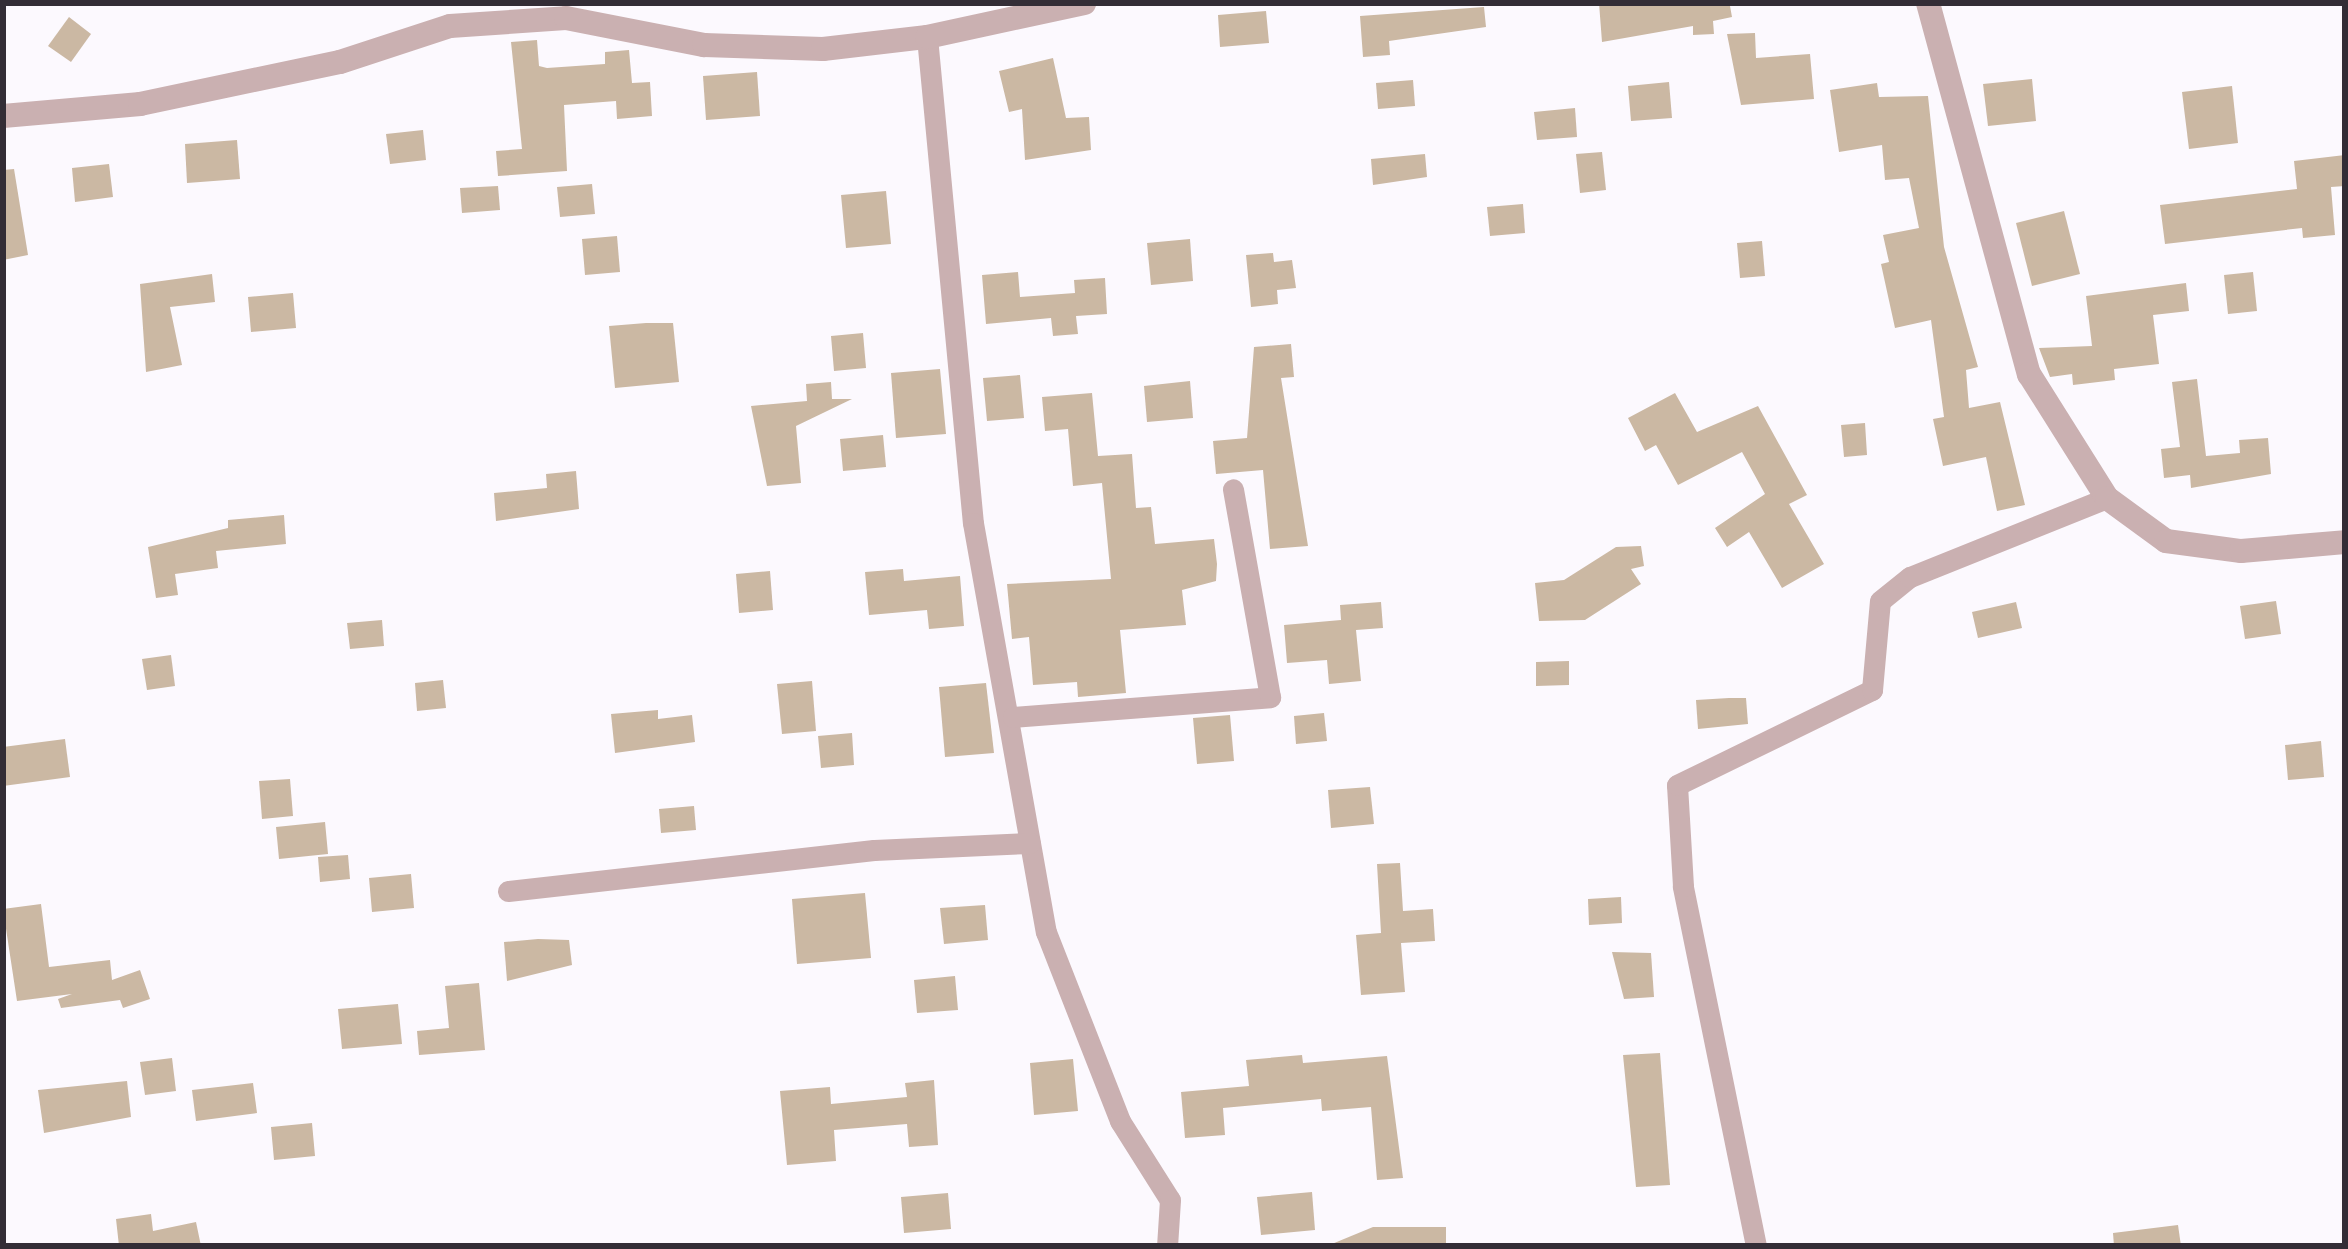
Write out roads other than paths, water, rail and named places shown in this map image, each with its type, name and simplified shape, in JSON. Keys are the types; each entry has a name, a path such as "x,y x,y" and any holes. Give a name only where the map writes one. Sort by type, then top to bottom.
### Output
{"street":[{"path":"3,116 140,104 340,62 508,12 619,23 739,48 927,37 1084,3"},
{"path":"1928,3 2029,374 2107,498 2166,541 2241,551 2345,542"},
{"path":"927,37 973,523 1012,717 1046,932 1082,1036 1120,1121 1170,1200 1167,1246"},
{"path":"1012,717 1270,697 1233,489"},
{"path":"1756,1246 1683,886 1677,785 1872,690 1880,601 1910,577 2107,498"},
{"path":"508,890 874,850 1030,843"}]}
